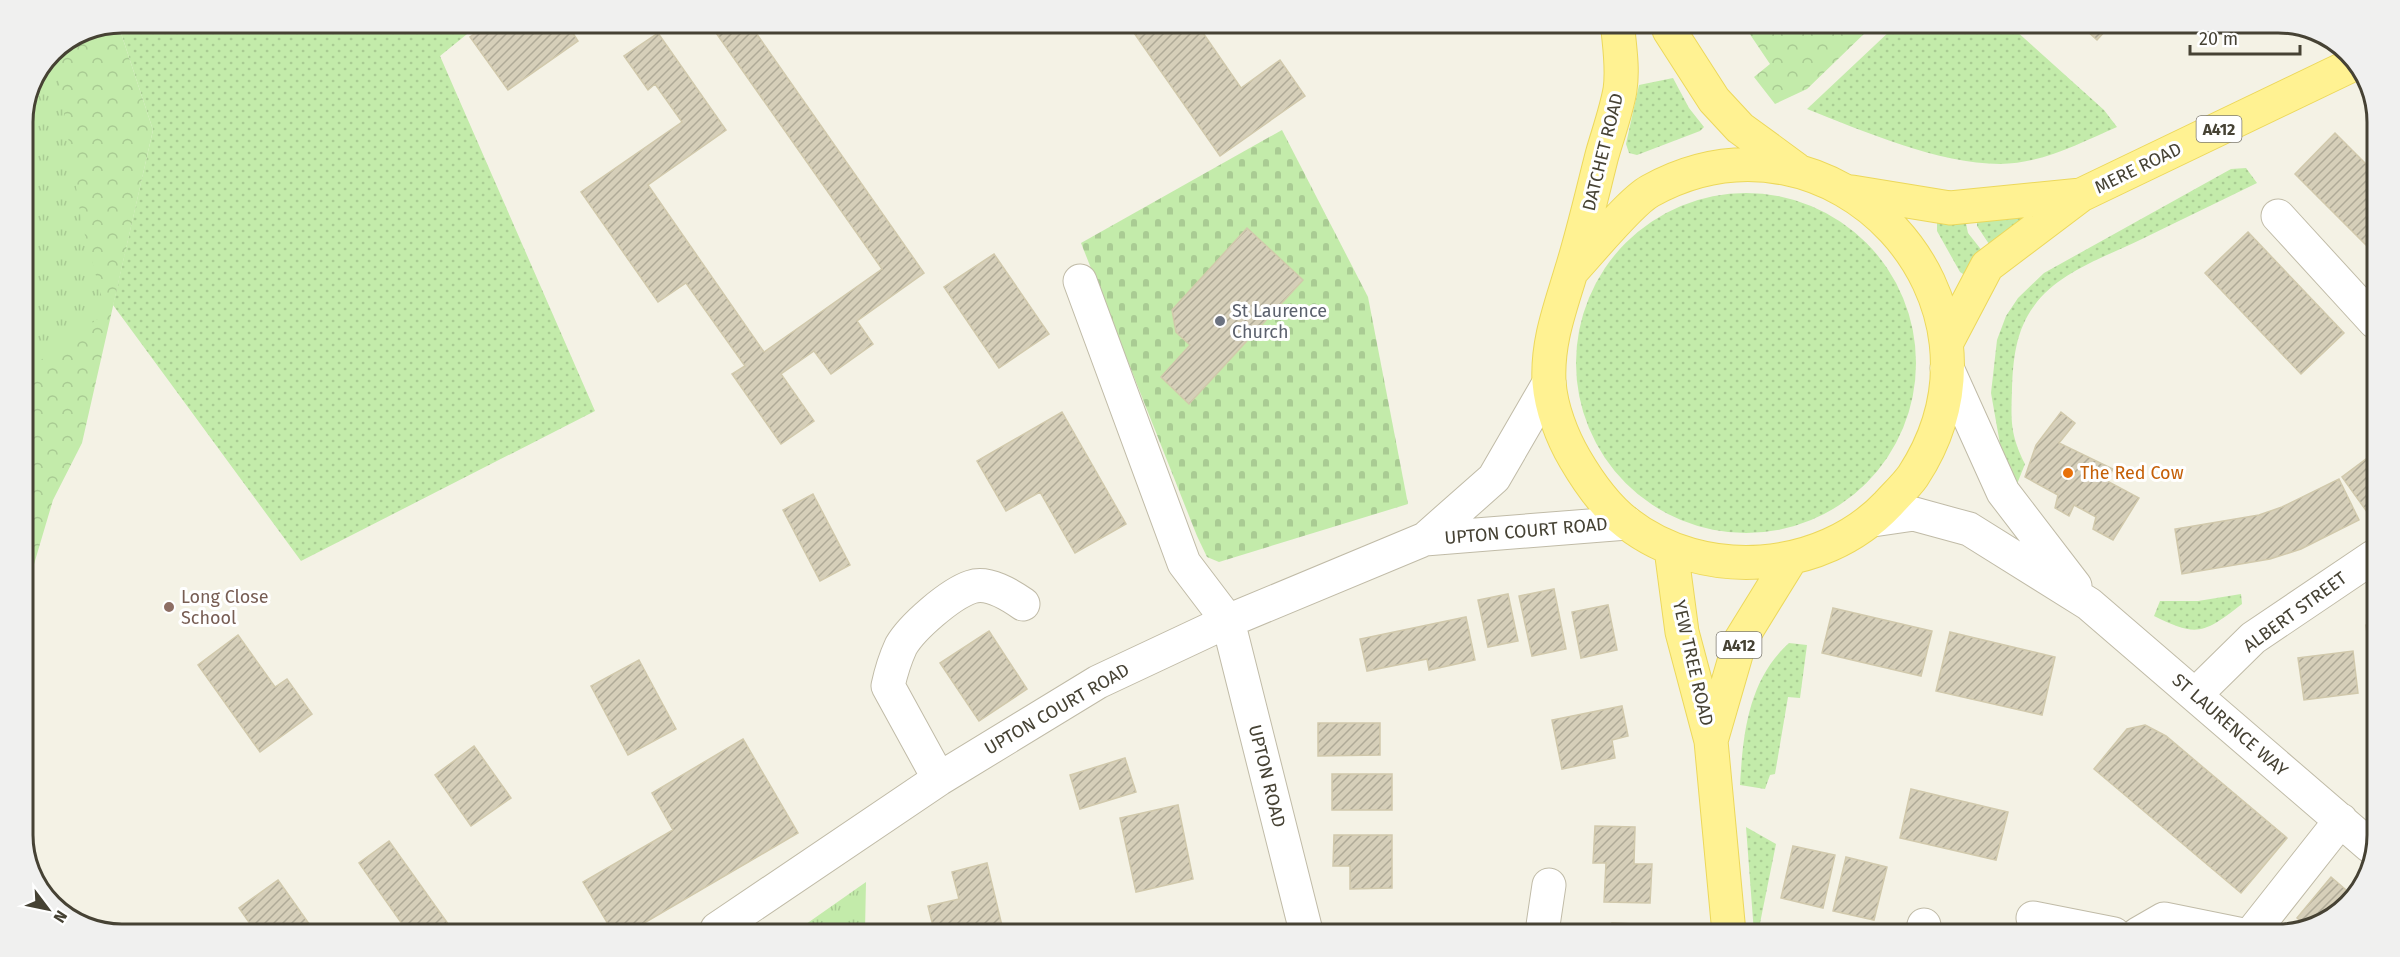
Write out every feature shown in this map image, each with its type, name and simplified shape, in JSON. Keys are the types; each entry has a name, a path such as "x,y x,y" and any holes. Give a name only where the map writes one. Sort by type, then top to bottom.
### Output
{"main road":[{"name":"DATCHET ROAD","path":"1618,33 1620,89 1571,272 1553,326 1549,382 1563,438 1591,487 1627,523 1671,549 1729,563 1790,560 1834,544 1873,520 1912,477 1938,425 1947,355"},
{"path":"1672,33 1714,100 1740,128 1799,171 1848,191 1885,219 1915,255 1936,297 1947,355"},
{"name":"MERE ROAD","path":"2081,195 2348,67"},
{"path":"1571,272 1646,193 1694,172 1746,165 1799,171"},
{"name":"A412","path":"1848,191 1950,208 2081,195"},
{"name":"A412","path":"1947,355 1988,266 2081,195"},
{"name":"YEW TREE ROAD","path":"1671,549 1682,633 1711,741 1728,924"},
{"name":"YEW TREE ROAD","path":"1711,741 1740,641 1790,560"}],"street":[{"path":"2278,216 2367,313"},
{"path":"1080,281 1184,563 1228,621"},
{"name":"ST LAURENCE WAY","path":"1947,355 2002,492 2089,604"},
{"name":"UPTON COURT ROAD","path":"1425,539 1494,478 1549,382"},
{"name":"ST LAURENCE WAY","path":"1873,520 1914,514 1969,530 2089,604 2366,843"},
{"name":"UPTON COURT ROAD","path":"724,924 939,779 1098,682 1228,621 1425,539 1627,523"},
{"name":"ALBERT STREET","path":"2195,695 2253,638 2367,561"},
{"path":"939,779 888,686 893,665 903,644 942,603 973,586 990,587 1010,595 1023,604"},
{"name":"UPTON ROAD","path":"1228,621 1304,924"},
{"path":"2259,924 2341,820"},
{"path":"1543,924 1549,885"},
{"path":"2033,918 2063,924"},
{"path":"2155,924 2164,919 2189,924"}],"green space":[{"path":"121,33 468,33 440,56 595,411 301,561 113,305 153,130"},
{"path":"121,33 153,130 82,443 53,500 33,568 33,122 35,105 40,88 59,59 88,40"},
{"path":"1749,33 1865,33 1807,89 1775,104 1754,77 1770,64"},
{"path":"1888,33 2018,33 2104,110 2117,127 2045,157 2015,163 1976,163 1902,145 1807,109"},
{"path":"56,63 82,224 106,313 33,366 33,122 40,88"},
{"path":"1673,78 1689,108 1704,127 1700,131 1637,155 1629,153 1626,144 1639,85"},
{"path":"1282,130 1368,297 1408,504 1219,562 1207,557 1197,536 1081,243"},
{"path":"2246,168 2257,183 2083,266 2056,284 2034,306 2019,335 2013,367 2012,427 2025,464 2017,484 2000,444 1991,393 1997,340 2006,316 2018,298 2044,273 2231,169"},
{"path":"1746,193 1779,196 1811,206 1840,222 1866,243 1887,269 1903,298 1913,330 1916,363 1913,396 1903,428 1887,457 1866,483 1840,504 1811,520 1779,530 1746,533 1713,530 1681,520 1652,504 1626,483 1605,457 1589,428 1579,396 1576,363 1579,330 1589,298 1605,269 1626,243 1652,222 1681,206 1713,196"},
{"path":"2028,215 1991,247 1977,226 1977,217"},
{"path":"1965,219 1968,233 1987,257 1966,276 1960,272 1937,231 1937,222"},
{"path":"2241,594 2242,604 2218,621 2200,629 2191,630 2154,616 2160,601 2198,601"},
{"path":"1789,643 1807,645 1800,698 1788,697 1775,774 1770,775 1765,789 1740,785 1746,727 1756,691 1775,658"},
{"path":"1746,827 1776,844 1760,924 1753,924"},
{"path":"866,882 865,924 806,924"}],"building":[{"path":"476,33 573,33 578,41 508,90 470,37"},
{"path":"658,33 726,130 648,185 764,352 882,269 716,33 756,33 924,273 857,321 873,344 831,374 814,351 781,374 814,421 781,444 732,374 745,366 686,283 658,302 581,192 682,122 655,84 648,90 624,56"},
{"path":"1134,33 1203,33 1241,88 1280,60 1305,96 1220,156"},
{"path":"2089,33 2103,33 2097,40"},
{"path":"2335,133 2367,165 2367,246 2295,174"},
{"name":"St Laurence Church","path":"1247,228 1303,280 1189,404 1161,377 1190,345 1176,332 1172,310"},
{"path":"2248,232 2344,333 2301,374 2205,273"},
{"path":"994,254 1049,334 999,368 944,287"},
{"path":"1062,412 1126,524 1075,553 1040,492 1006,511 977,461"},
{"name":"The Red Cow","path":"2061,412 2075,423 2059,443 2113,469 2107,481 2139,498 2113,540 2093,529 2096,517 2074,505 2069,516 2055,508 2058,495 2025,477 2036,445"},
{"path":"2367,458 2367,512 2342,477"},
{"path":"2339,479 2359,520 2301,549 2270,559 2182,574 2175,529 2259,515 2282,507"},
{"path":"813,494 850,565 820,581 783,510"},
{"path":"1554,589 1566,649 1532,656 1519,596"},
{"path":"1508,594 1518,641 1488,647 1478,600"},
{"path":"1608,605 1617,650 1581,658 1572,612"},
{"path":"1833,608 1932,631 1921,676 1822,653"},
{"path":"1466,617 1475,660 1429,670 1427,659 1367,671 1360,639"},
{"path":"989,631 1027,689 979,721 940,663"},
{"path":"1950,632 2055,657 2042,715 1936,691"},
{"path":"238,635 275,687 287,679 312,714 260,752 198,665"},
{"path":"2353,651 2358,693 2304,700 2298,658"},
{"path":"639,660 676,729 628,755 591,686"},
{"path":"1622,706 1628,736 1612,740 1615,758 1562,769 1552,720"},
{"path":"1318,723 1380,723 1380,755 1318,756"},
{"path":"2145,725 2166,736 2287,838 2241,893 2094,769 2127,729"},
{"path":"743,739 798,833 643,924 608,924 583,882 673,830 652,793"},
{"path":"474,746 511,798 471,826 435,775"},
{"path":"1125,758 1136,792 1080,809 1070,775"},
{"path":"1332,774 1392,774 1392,810 1332,810"},
{"path":"1911,789 2008,812 1996,860 1900,838"},
{"path":"1178,805 1193,879 1136,892 1120,818"},
{"path":"1595,826 1635,827 1634,864 1652,864 1650,903 1604,902 1606,863 1593,863"},
{"path":"1334,835 1392,835 1392,888 1350,889 1350,866 1333,866"},
{"path":"389,841 448,924 402,924 359,863"},
{"path":"1793,846 1835,855 1823,908 1781,898"},
{"path":"1846,857 1887,867 1874,920 1833,911"},
{"path":"987,863 1002,924 932,924 928,906 959,899 952,872"},
{"path":"2331,877 2347,891 2337,902 2317,915 2300,921 2297,918"},
{"path":"278,880 309,924 250,924 239,908"}],"place":[{"name":"St Laurence Church","path":"1220,321"},
{"name":"The Red Cow","path":"2068,473"},
{"name":"Long Close School","path":"169,607"}]}
